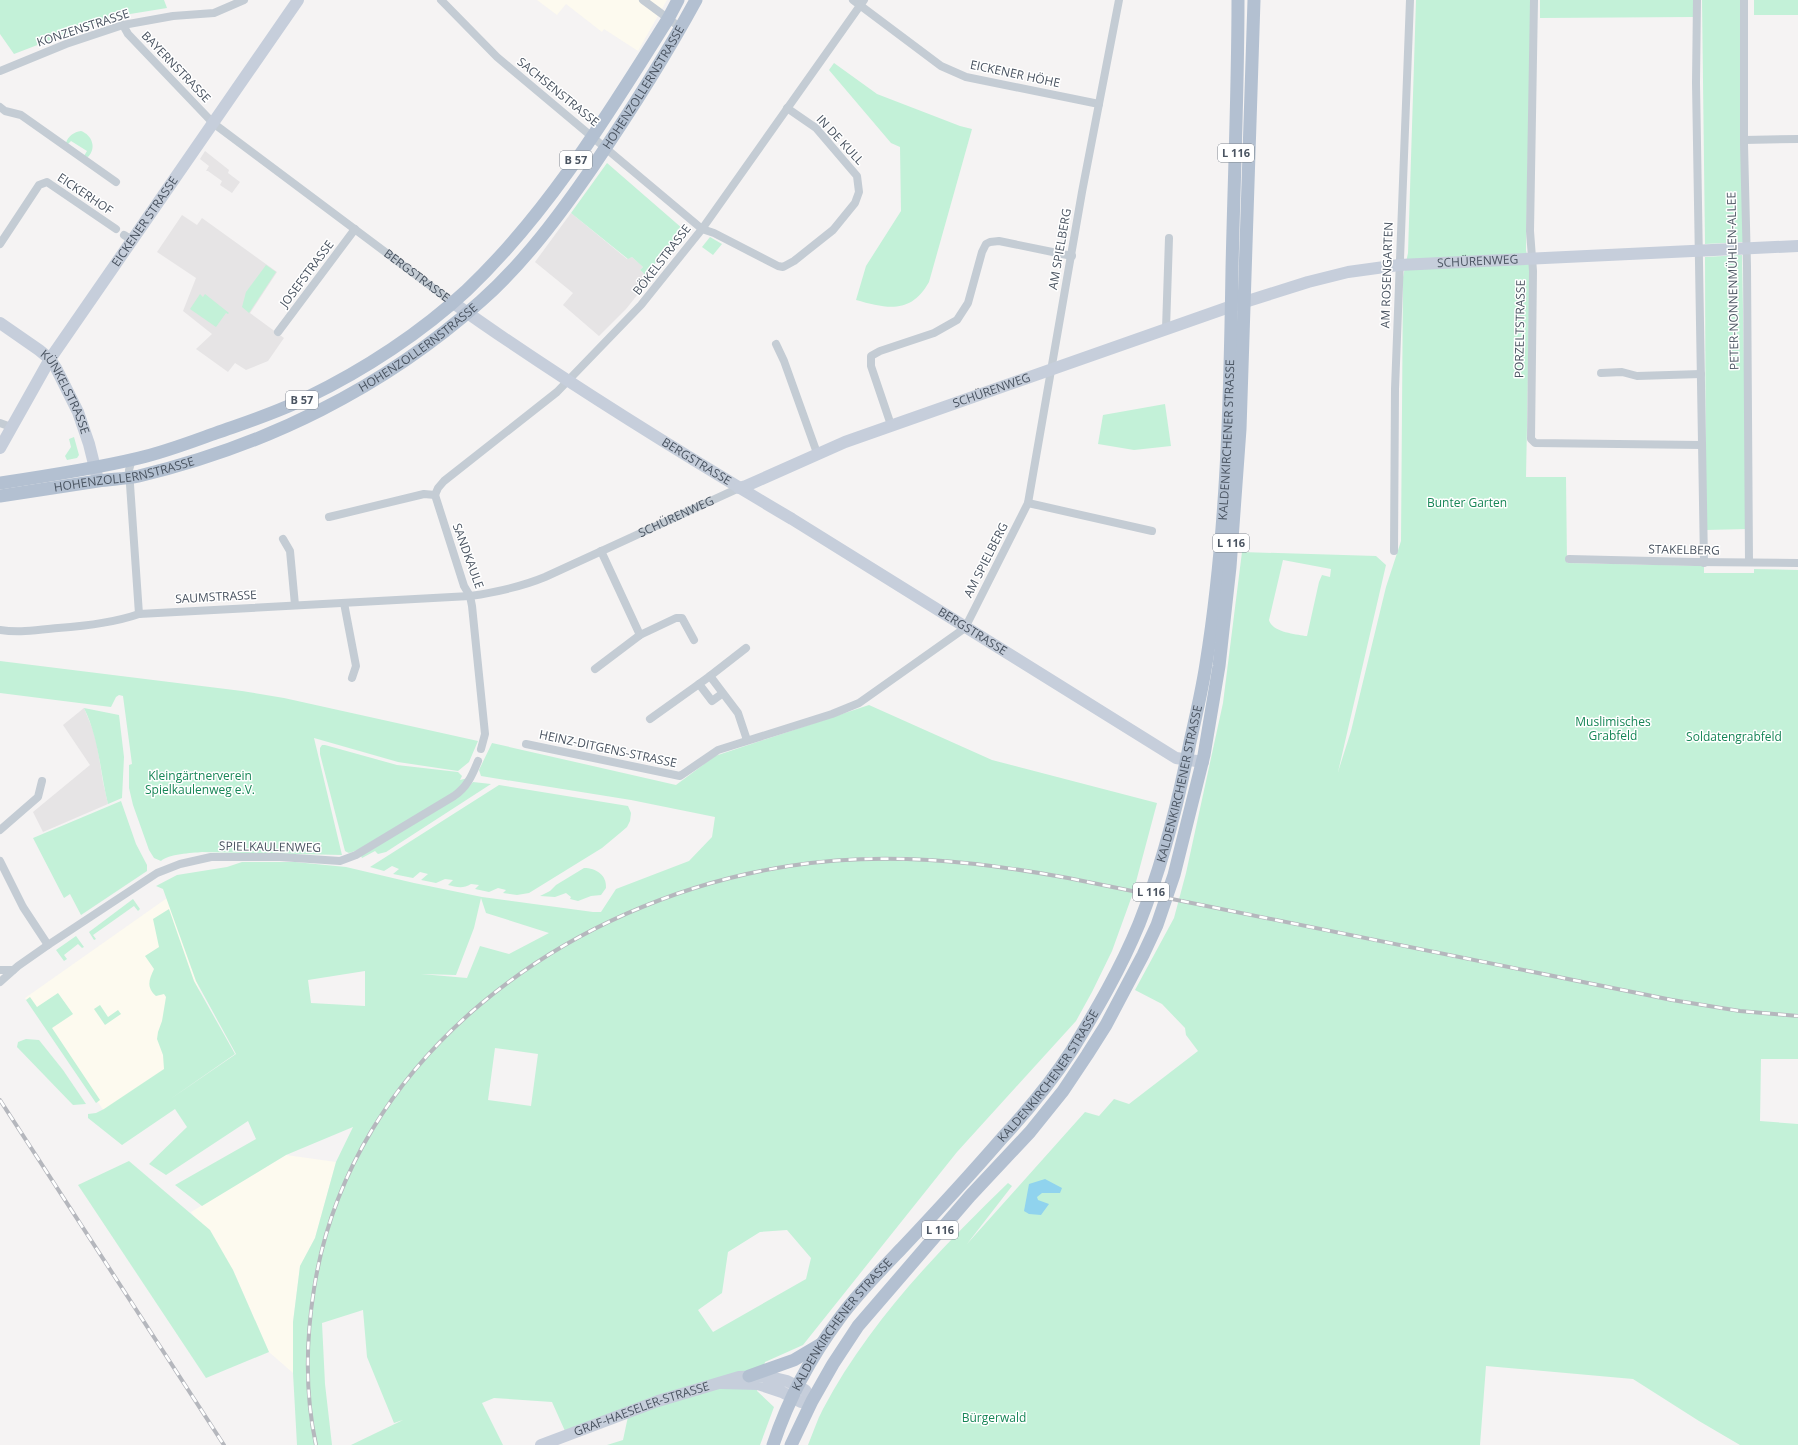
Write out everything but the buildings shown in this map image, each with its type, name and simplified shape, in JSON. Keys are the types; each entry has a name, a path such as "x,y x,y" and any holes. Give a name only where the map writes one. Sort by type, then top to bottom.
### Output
{"main road":[{"name":"HOHENZOLLERNSTRASSE","path":"0,483 132,459 190,443 264,416 308,397 367,364 414,333 467,290 496,260 541,208 593,136 668,19 678,0"},
{"name":"HOHENZOLLERNSTRASSE","path":"0,496 101,480 130,478 193,461 229,449 265,436 322,410 385,374 420,351 483,300 549,228 626,118 681,28 696,0"},
{"name":"KALDENKIRCHENER STRASSE","path":"792,1445 812,1400 832,1364 858,1326 970,1196 1030,1132 1063,1091 1106,1026 1157,924 1174,875 1202,762 1219,666 1230,567 1240,429 1234,175 1238,109 1238,0"},
{"name":"KALDENKIRCHENER STRASSE","path":"773,1445 784,1411 794,1392 822,1343 859,1294 966,1180 1050,1082 1105,997 1139,923 1161,861 1187,760 1206,665 1218,564 1238,304 1254,0"},
{"path":"749,1376 794,1360 822,1343"}],"street":[{"name":"KONZENSTRASSE","path":"0,71 66,44 123,25 173,16 214,13 244,0"},
{"name":"EICKENER STRASSE","path":"0,448 6,425 128,237 214,123 298,0"},
{"name":"SACHSENSTRASSE","path":"441,0 497,57 702,229"},
{"path":"643,0 681,28"},
{"name":"EICKENER HÖHE","path":"853,0 862,3 941,66 966,77 1099,104"},
{"name":"AM SPIELBERG","path":"965,628 1028,503 1118,0"},
{"name":"KALDENKIRCHENER STRASSE","path":"1248,0 1251,72"},
{"name":"AM ROSENGARTEN","path":"1394,551 1395,389 1410,0"},
{"name":"PORZELTSTRASSE","path":"1534,0 1530,231 1532,258 1531,439 1535,443 1701,445"},
{"path":"1697,0 1696,83 1698,250 1704,563"},
{"name":"PETER-NONNENMÜHLEN-ALLEE","path":"1744,0 1748,562"},
{"name":"BÖKELSTRASSE","path":"435,495 438,488 444,481 557,392 641,305 702,229 862,3"},
{"name":"BAYERNSTRASSE","path":"123,25 128,34 214,123"},
{"path":"0,107 5,111 21,116 116,182"},
{"name":"IN DE KULL","path":"702,229 714,233 778,266 783,267 794,261 833,230 855,203 859,192 857,176 816,128 787,108"},
{"name":"BERGSTRASSE","path":"214,123 467,313 568,380 739,488 1176,758 1202,762"},
{"path":"1744,140 1798,139"},
{"name":"EICKERHOF","path":"0,244 40,185 47,182 116,228"},
{"name":"JOSEFSTRASSE","path":"278,332 355,229"},
{"path":"1166,329 1169,238"},
{"path":"891,425 871,366 871,356 880,351 934,333 957,320 968,303 986,244 999,241 1072,256"},
{"name":"SCHÜRENWEG","path":"470,596 525,585 817,453 891,425 1238,304 1308,282 1348,272 1399,265 1798,246"},
{"name":"KÜNKELSTRASSE","path":"0,323 50,359 78,412 89,444 95,474 101,480"},
{"path":"776,344 784,361 817,453"},
{"path":"1602,373 1622,372 1638,376 1701,374"},
{"path":"132,459 130,465 130,478 139,614"},
{"path":"329,517 424,494 435,495"},
{"name":"SANDKAULE","path":"435,495 464,586 470,596 485,734 481,749"},
{"path":"1028,503 1152,531"},
{"path":"282,539 290,551 295,605"},
{"path":"601,551 640,635"},
{"name":"STAKELBERG","path":"1569,559 1704,563 1798,563"},
{"name":"SAUMSTRASSE","path":"0,630 34,631 90,625 118,621 139,614 470,596"},
{"path":"344,602 356,666 352,678"},
{"path":"595,669 640,635 676,618 682,618 694,640"},
{"name":"HEINZ-DITGENS-STRASSE","path":"526,744 680,776 718,750 832,714 859,703 965,628"},
{"path":"650,719 746,648"},
{"path":"710,676 738,713 747,740"},
{"path":"699,684 712,701 723,693"},
{"name":"SPIELKAULENWEG","path":"0,982 13,970 48,945 157,873 180,864 211,857 280,857 340,861 356,855 454,796 466,787 478,761"},
{"path":"0,830 38,797 42,781"},
{"path":"0,861 23,906 48,945"},
{"path":"0,970 13,970"},
{"name":"GRAF-HAESELER-STRASSE","path":"541,1445 658,1401 749,1376 766,1376 787,1381 801,1402 812,1400"},
{"name":"GRAF-HAESELER-STRASSE","path":"721,1383 758,1384 776,1390 794,1392"}],"shaded area":[{"path":"537,0 667,0 638,51 604,29 602,32 566,4 557,15"},
{"path":"205,151 229,170 228,173 240,182 232,193 220,185 222,181 206,171 209,166 200,159"},
{"path":"571,213 627,259 632,257 643,267 640,270 650,279 626,309 599,336 563,305 573,293 535,262"},
{"path":"182,215 197,225 202,218 277,272 250,313 284,338 268,361 246,370 235,363 228,372 196,349 212,334 183,311 196,278 157,252"},
{"path":"84,708 97,745 108,804 43,832 33,812 90,765 63,725"},
{"path":"167,898 218,1043 104,1111 25,998"},
{"path":"286,1155 336,1162 315,1238 300,1266 293,1322 293,1373 269,1352 233,1270 191,1212"}],"green space":[{"path":"0,0 164,0 167,8 124,15 100,21 14,54 0,34"},
{"path":"1416,0 1531,0 1526,250 1530,270 1526,477 1566,477 1567,563 1704,566 1704,573 1754,573 1754,569 1798,570 1798,1059 1761,1059 1760,1121 1798,1124 1798,1445 1740,1445 1633,1379 1486,1366 1480,1445 808,1445 823,1409 841,1377 862,1346 907,1288 956,1234 1008,1183 1012,1186 967,1244 1085,1112 1099,1116 1114,1099 1129,1104 1198,1051 1186,1035 1185,1028 1162,1004 1135,990 1174,918 1186,873 1223,703 1242,552 1376,556 1386,565 1338,772 1351,731 1386,587 1401,541 1403,277 1408,253","holes":["1283,560 1331,569 1330,577 1322,575 1319,582 1307,636 1284,632 1271,624 1269,620"]},
{"path":"1540,0 1693,0 1693,17 1540,18"},
{"path":"1702,0 1741,0 1744,242 1705,244"},
{"path":"1754,0 1798,0 1798,15 1754,15"},
{"path":"834,63 877,94 960,126 972,129 929,282 914,300 906,304 888,307 856,300 866,266 901,211 900,147 891,143 829,70"},
{"path":"81,131 88,135 92,142 92,150 88,157 84,156 87,151 71,141 68,144 66,143 68,138 76,132"},
{"path":"607,163 683,229 647,273 650,279 640,270 643,267 632,257 628,259 571,213"},
{"path":"710,237 722,244 713,255 702,247"},
{"path":"1742,255 1747,529 1706,530 1705,257"},
{"path":"266,265 276,272 249,313 242,307 246,292"},
{"path":"200,294 203,297 205,294 229,313 226,313 216,327 190,309"},
{"path":"1165,404 1171,446 1134,450 1098,444 1103,415"},
{"path":"74,437 79,455 77,458 67,460 65,456 71,447 69,439"},
{"name":"Kleingärtnerverein Spielkaulenweg e.V.","path":"0,661 242,691 284,698 478,741 469,762 458,771 398,762 314,738 342,855 202,852 174,855 161,861 154,858 149,850 133,805 129,788 129,765 132,764 123,696 119,695 116,697 111,707 0,693"},
{"path":"869,705 992,760 1157,803 1133,893 1112,951 1076,1021 957,1152 803,1345 765,1362 757,1391 774,1407 760,1445 607,1445 623,1440 630,1407 565,1431 552,1402 494,1398 482,1403 503,1445 351,1445 403,1420 394,1423 367,1357 363,1310 322,1323 325,1384 332,1445 297,1445 293,1373 293,1322 300,1266 315,1238 336,1162 353,1127 286,1155 202,1206 175,1185 256,1139 248,1121 166,1175 149,1164 187,1127 175,1109 122,1145 88,1118 88,1114 96,1113 104,1109 164,1069 163,1055 157,1039 166,997 164,994 156,996 151,990 149,983 154,969 145,956 159,947 153,919 169,909 194,981 235,1054 169,1100 236,1054 196,981 163,889 156,886 177,875 227,867 242,862 295,862 346,867 482,897 601,912 616,889 689,861 712,837 715,817 631,800 481,776 479,770 492,743 676,785 715,756","holes":["481,898 486,913 549,933 509,954 480,946 467,978 421,974 456,975 474,928","365,971 365,1006 311,1003 308,980","495,1048 538,1054 531,1106 488,1100","787,1230 811,1258 806,1279 713,1332 698,1310 722,1293 728,1252 760,1232"]},
{"path":"84,708 119,715 124,757 122,798 108,804 93,731"},
{"path":"322,745 397,765 458,772 462,776 460,780 468,778 461,788 358,850 348,853 345,851 320,754 320,748"},
{"path":"473,782 491,784 386,852 378,854 375,851 362,858 361,856 467,789"},
{"path":"499,785 628,806 631,813 630,821 627,827 602,848 529,893 517,895 503,893 506,890 498,888 489,892 475,889 479,885 471,884 465,887 457,887 448,885 453,880 445,879 436,883 421,880 428,874 420,872 413,878 393,874 399,869 392,866 384,871 370,867"},
{"name":"Kleingärtnerverein Spielkaulenweg e.V.","path":"121,801 136,844 147,865 147,871 81,915 70,894 64,898 33,838"},
{"path":"584,868 593,869 600,873 605,879 606,888 601,895 591,896 578,901 570,899 571,897 566,893 555,897 540,896 550,891 556,885"},
{"path":"133,899 140,909 138,911 134,906 93,935 96,939 94,940 89,932"},
{"path":"76,936 84,947 82,948 78,944 64,955 67,959 64,961 56,950"},
{"path":"58,993 73,1014 52,1028 100,1100 96,1103 26,1000 30,997 37,1007"},
{"path":"100,1005 108,1017 118,1010 121,1014 105,1025 94,1009"},
{"path":"26,1039 39,1040 63,1070 86,1104 73,1105 17,1047 18,1042"},
{"path":"129,1161 210,1230 233,1270 269,1352 206,1378 78,1185"}],"water":[{"path":"1045,1179 1062,1188 1060,1193 1042,1193 1037,1197 1038,1200 1049,1204 1041,1215 1029,1214 1024,1211 1029,1184"}],"railway":[{"path":"316,1445 312,1426 308,1387 309,1328 314,1289 336,1205 372,1129 422,1062 482,1003 551,953 627,914 707,884 789,866 859,859 929,860 998,867 1068,878 1672,1000 1740,1011 1798,1016"},
{"path":"0,1100 224,1445"}],"park label":[{"name":"Bunter Garten","path":"1467,503"},
{"name":"Muslimisches Grabfeld","path":"1613,729"},
{"name":"Soldatengrabfeld","path":"1734,737"},
{"name":"Bürgerwald","path":"994,1418"}]}
